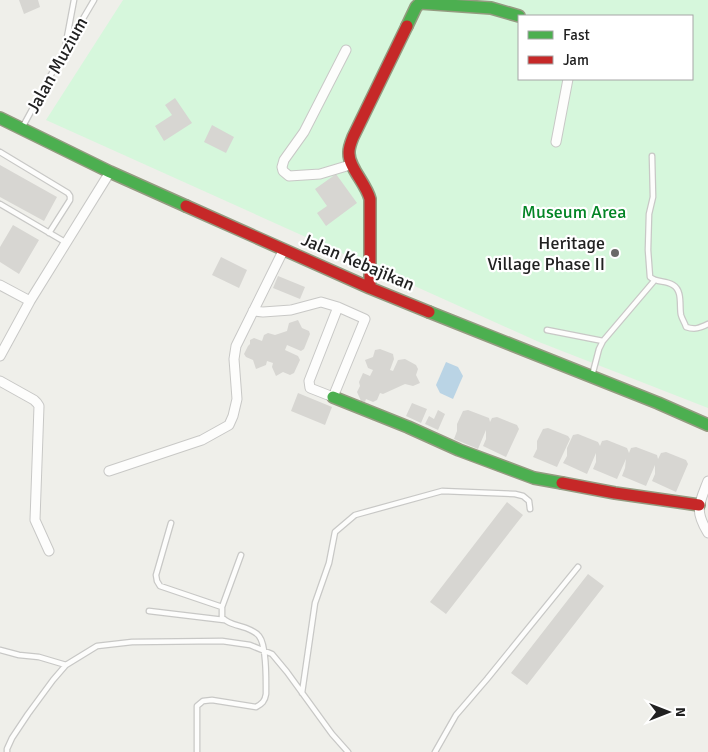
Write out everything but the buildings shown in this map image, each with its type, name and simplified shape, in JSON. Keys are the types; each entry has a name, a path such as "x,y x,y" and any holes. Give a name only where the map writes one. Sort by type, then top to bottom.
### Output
{"street":[{"path":"370,288 370,199 365,186 350,165 348,155 353,137 418,5 424,3 491,8 518,15"},
{"path":"346,50 304,132 284,160 282,167 283,171 289,176 320,174 350,165"},
{"path":"556,142 568,80"},
{"name":"Jalan Kebajikan","path":"0,118 110,172 370,288 708,424"},
{"path":"0,356 30,301 110,172"},
{"path":"110,471 202,440 229,425 237,399 234,359 236,346 284,249"},
{"path":"0,285 30,301"},
{"path":"253,311 291,310 321,302 365,319 333,397"},
{"path":"338,307 309,381 308,385 310,388 408,427 459,450 534,478 615,493 699,505"},
{"path":"0,381 34,400 39,406 35,520 49,551"},
{"path":"708,481 699,505 699,515 708,533"}],"lane":[{"path":"64,51 74,0"},
{"name":"Jalan Muzium","path":"21,129 94,0"},
{"path":"0,152 70,196 70,200 49,233"},
{"path":"652,156 653,197 649,214 648,250 650,277 654,281 673,285 678,291 682,316 686,327 699,329 708,324"},
{"path":"0,204 66,242"},
{"path":"592,376 599,349 603,342 654,281"},
{"path":"547,330 603,342"},
{"path":"302,693 316,603 329,564 335,532 355,515 442,491 515,494 523,496 529,501 530,509"},
{"path":"171,523 156,575 156,581 160,586 222,607"},
{"path":"224,620 222,617 222,607 241,555"},
{"path":"435,752 456,715 578,567"},
{"path":"149,611 224,620 259,635 263,643 265,700 256,707 212,700 203,701 197,706 197,752"},
{"path":"0,749 7,750 12,738 28,714 52,680 66,665 97,646 132,642 222,642 250,644 272,654 332,734 348,752"},
{"path":"0,650 19,655 39,657 66,665"}],"green space":[{"name":"Museum Area","path":"123,0 708,0 708,408 539,342 46,120"}],"water":[{"path":"446,362 458,367 463,376 453,399 440,393 436,385"}],"traffic: fast":[{"path":"407,26 416,7 420,3 491,8 518,16"},
{"path":"0,118 110,172 186,206"},
{"path":"429,312 658,403 708,425"},
{"path":"333,397 459,450 534,478 562,483"}],"traffic: jam":[{"path":"370,288 370,199 351,163 349,148 407,26"},
{"path":"186,206 370,288 429,312"},
{"path":"562,483 699,505"}],"place":[{"name":"Heritage Village Phase II","path":"615,253"}]}
